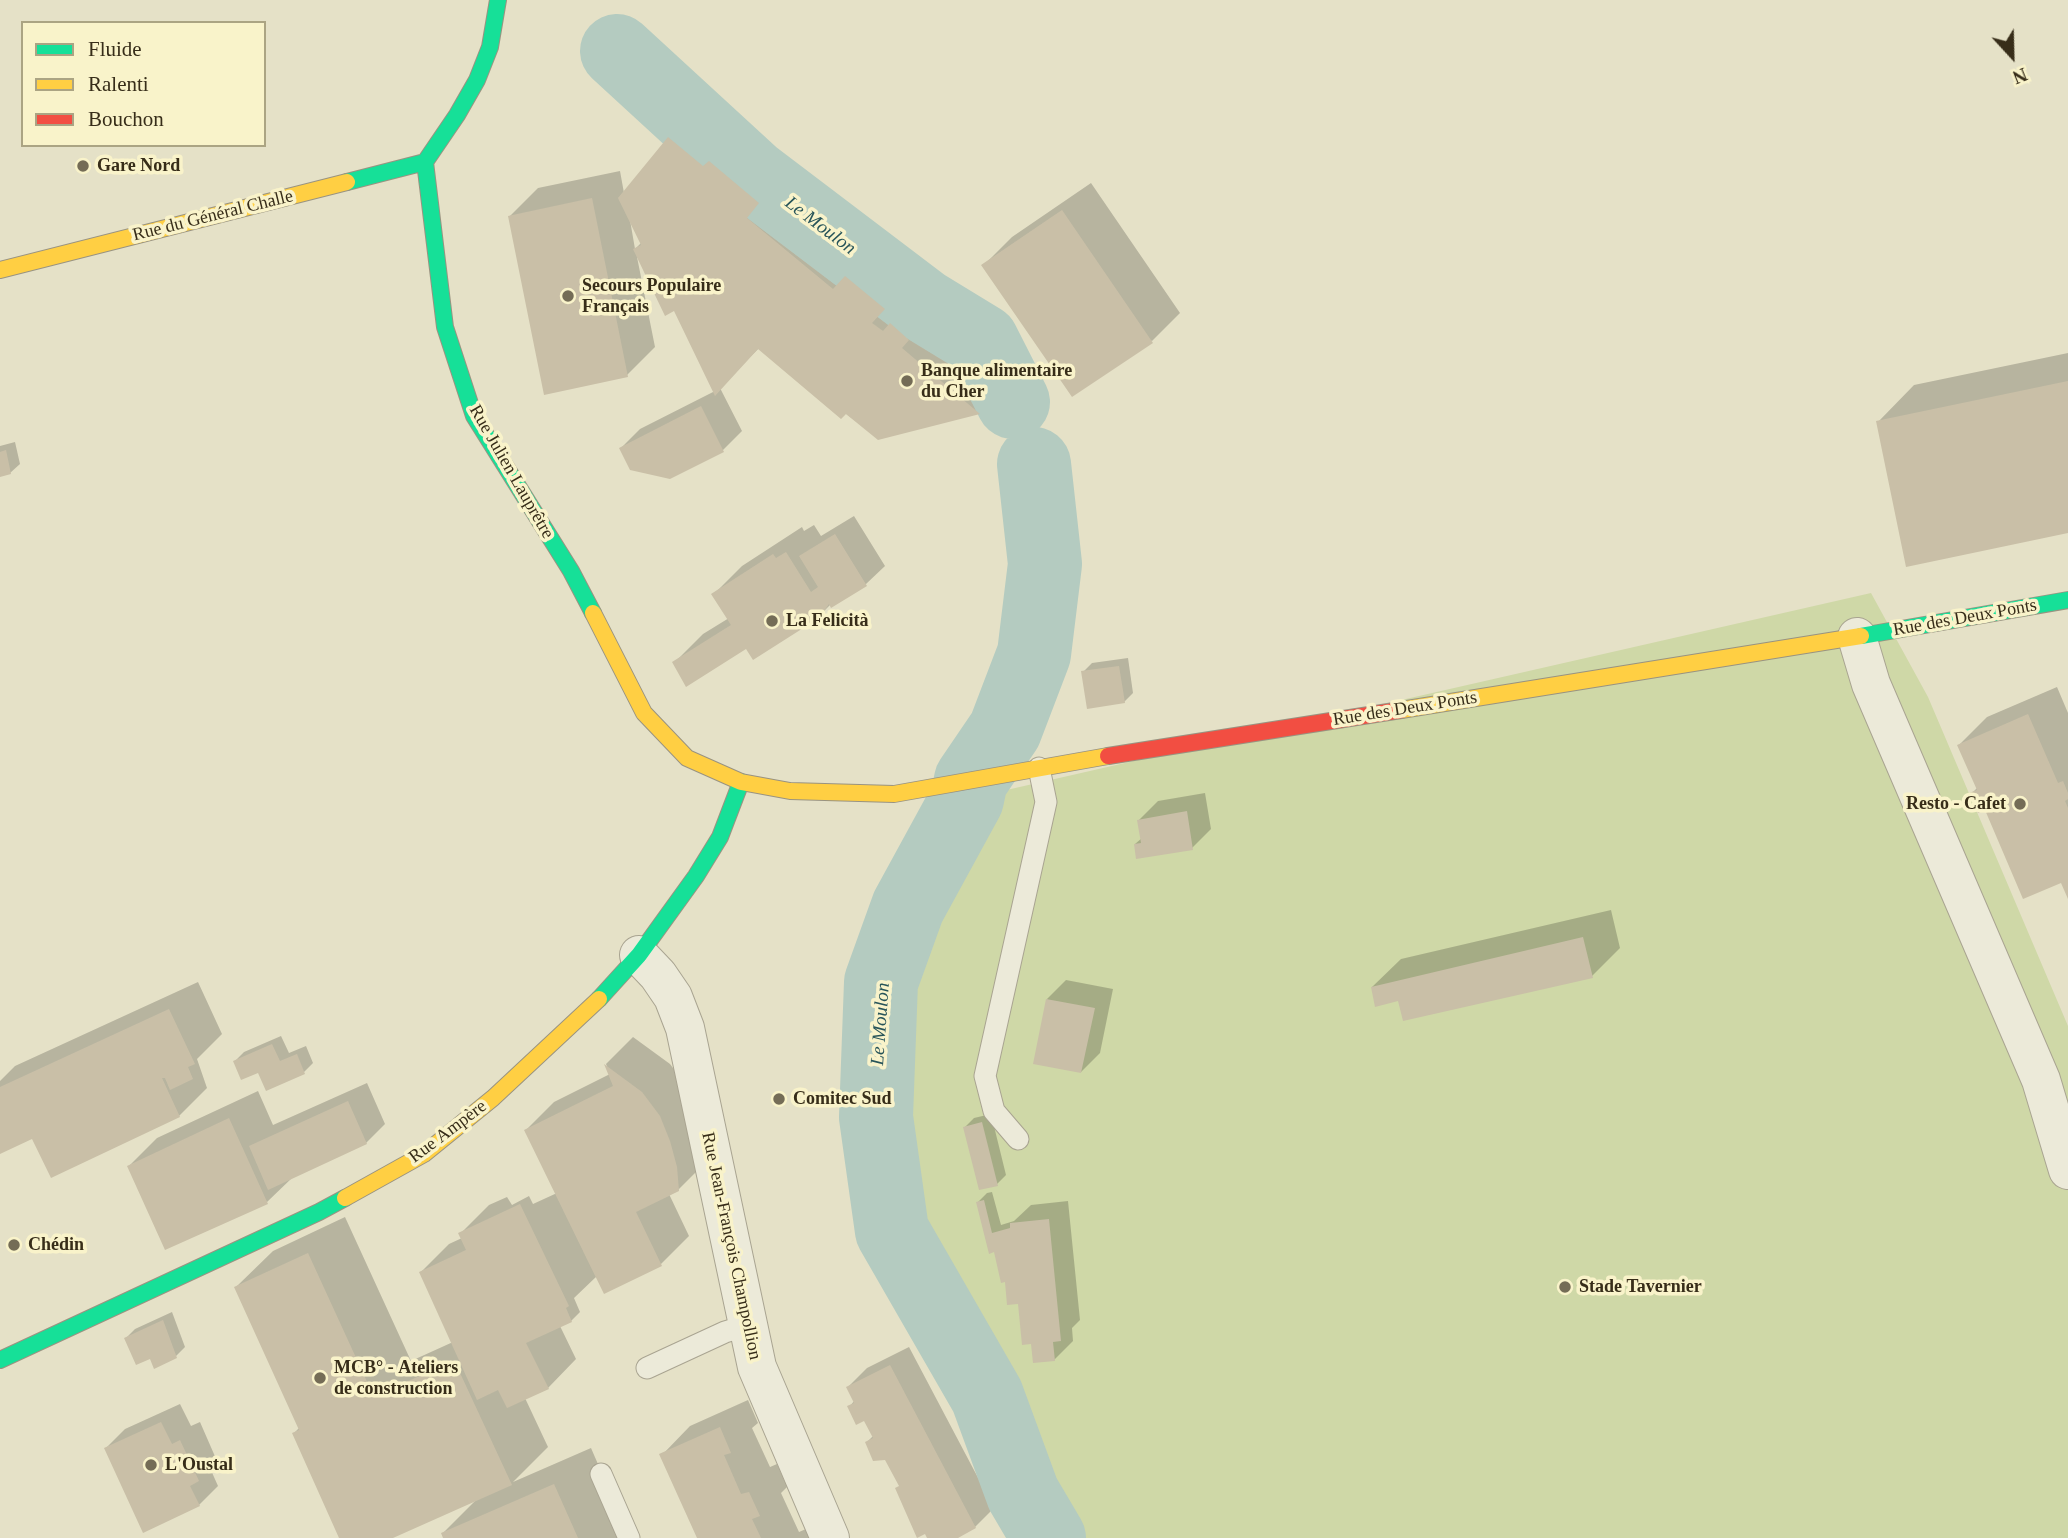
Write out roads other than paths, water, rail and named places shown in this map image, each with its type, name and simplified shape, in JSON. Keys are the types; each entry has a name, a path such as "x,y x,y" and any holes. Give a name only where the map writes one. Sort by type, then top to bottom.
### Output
{"main road":[{"path":"425,162 457,116 477,80 490,47 498,0"},
{"name":"Rue du Général Challe","path":"0,270 425,162"},
{"name":"Rue Julien Lauprêtre","path":"425,162 445,327 474,416 571,571 644,713 687,758 741,782"},
{"name":"Rue des Deux Ponts","path":"741,782 802,792 894,794 1857,637 2068,600"},
{"name":"Rue Ampère","path":"0,1360 319,1212 424,1154 493,1098 590,1008 639,955 696,876 720,836 741,782"}],"street":[{"path":"1857,637 1871,684 2042,1080 2068,1170"},
{"name":"Rue Jean-François Champollion","path":"639,955 658,975 673,997 685,1028 757,1367 830,1538"}],"lane":[{"path":"1018,1139 995,1111 985,1076 1046,802 1029,770"},
{"path":"647,1368 725,1332 748,1325"},
{"path":"601,1474 629,1538"}],"waterway":[{"name":"Le Moulon","path":"617,51 753,176 923,305 982,341 1013,402"},
{"name":"Le Moulon","path":"1034,464 1045,564 1034,654 1005,730 971,780 967,799 908,907 881,982 876,1117 892,1231 987,1396 1023,1494 1049,1538"}],"place":[{"name":"Gare Nord","path":"83,166"},
{"name":"Secours Populaire Français","path":"568,296"},
{"name":"Banque alimentaire du Cher","path":"907,381"},
{"name":"La Felicità","path":"772,621"},
{"name":"Resto - Cafet","path":"2020,804"},
{"name":"Comitec Sud","path":"779,1099"},
{"name":"Chédin","path":"14,1245"},
{"name":"Stade Tavernier","path":"1565,1287"},
{"name":"MCB° - Ateliers de construction","path":"320,1378"},
{"name":"L'Oustal","path":"151,1465"}]}
